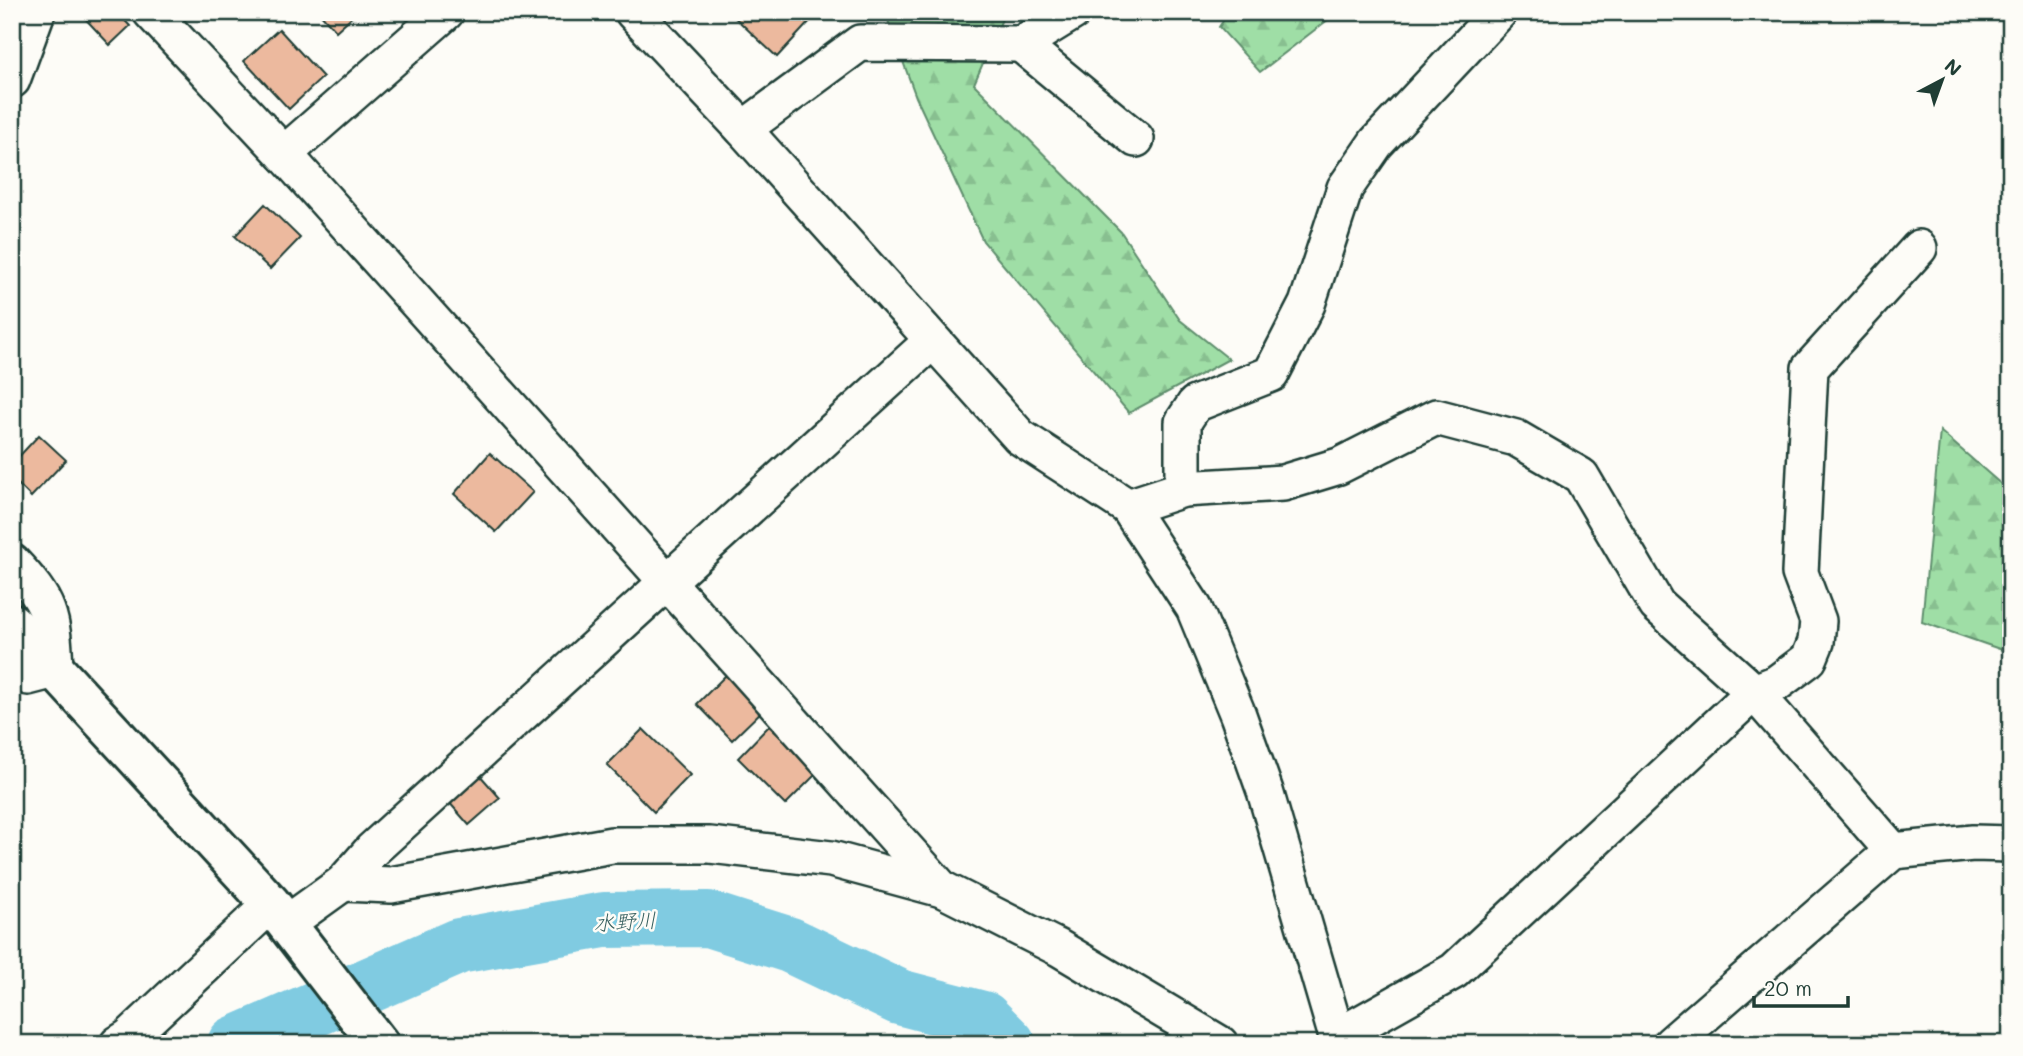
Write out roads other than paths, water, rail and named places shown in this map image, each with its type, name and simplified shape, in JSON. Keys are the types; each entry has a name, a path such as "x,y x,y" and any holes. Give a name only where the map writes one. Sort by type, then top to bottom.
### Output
{"street":[{"path":"12,80 37,12"},
{"path":"151,12 284,154 666,584 942,889"},
{"path":"284,154 446,12"},
{"path":"633,12 743,129 1020,437 1128,507 1194,608 1237,715 1265,791 1338,1040 1454,971 1754,692 1777,683 1809,659 1816,642 1818,621 1800,573 1810,368 1919,248"},
{"path":"743,129 860,43 1021,44 1073,12"},
{"path":"1183,489 1183,422 1195,404 1271,374 1307,303 1345,188 1376,143 1500,12"},
{"path":"1021,44 1136,139"},
{"path":"118,1044 342,883 372,850 932,341"},
{"path":"1128,507 1183,489 1283,483 1339,466 1436,417 1516,438 1581,476 1657,605 1754,692 1893,850"},
{"path":"12,562 39,591 54,630 55,670"},
{"path":"12,623 285,922 379,1044"},
{"path":"12,667 28,677 55,670"},
{"path":"1671,1044 1893,850 1973,843 2011,844"},
{"path":"342,883 391,885 612,845 698,845 831,859 942,889 1059,948 1220,1044"}],"waterway":[{"name":"水野川","path":"235,1044 459,946 604,920 708,919 790,945 899,997 983,1019 1008,1044"}]}
